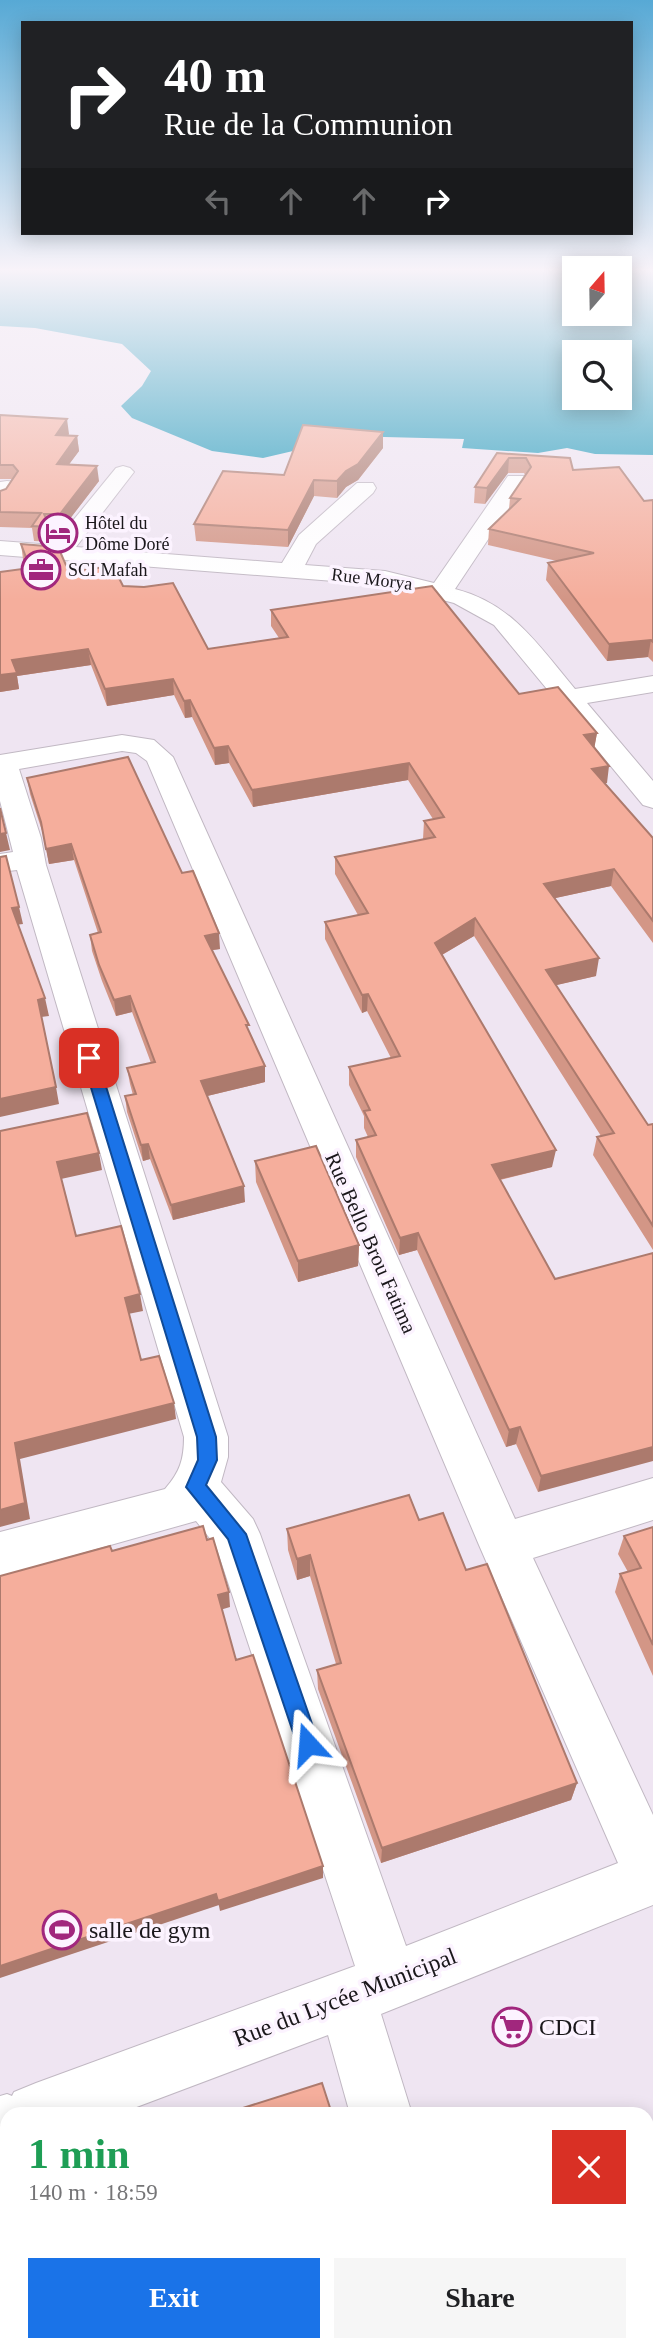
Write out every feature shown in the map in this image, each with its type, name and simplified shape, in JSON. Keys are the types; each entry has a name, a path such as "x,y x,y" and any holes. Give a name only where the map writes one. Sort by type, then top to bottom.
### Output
{"street":[{"path":"60,552 122,472"},
{"path":"441,591 516,481"},
{"path":"290,570 307,540 365,488"},
{"name":"Rue Morya","path":"0,548 385,578 463,598 503,620 653,799"},
{"path":"570,698 653,684"},
{"name":"Rue Bello Brou Fatima","path":"1,763 122,743 144,746 159,757 503,1545 653,1877"},
{"path":"0,1554 180,1506 196,1487 208,1460 206,1437 92,1114 16,864 26,838 1,763"},
{"path":"196,1487 236,1534 368,1990 380,2107"},
{"path":"503,1545 653,1499"},
{"name":"Rue du Lycée Municipal","path":"55,2107 368,1990 653,1877"}],"water":[{"path":"146,380 562,380 562,410 632,410 632,380 653,380 653,455 595,454 567,448 538,453 462,448 464,439 305,435 293,451 263,458 212,451 132,418 121,406"}],"building":[{"path":"0,415 67,419 56,435 77,436 57,464 97,466 60,514 44,514 50,527 32,526 41,513 0,512 0,491 6,489 18,471 13,465 0,465"},
{"path":"303,425 383,432 358,464 346,471 337,481 314,480 288,530 194,524 223,471 284,475"},
{"path":"497,453 570,458 573,470 619,467 644,501 653,500 653,642 609,644 548,563 594,553 489,529 520,499 510,498 531,467 526,458 509,458 487,488 475,487"},
{"path":"21,544 58,547 69,572 113,566 123,586 144,587 173,583 208,649 288,637 271,610 432,586 519,694 558,687 597,733 584,735 609,766 592,769 653,838 653,921 614,869 544,884 599,958 546,970 648,1125 653,1124 653,1226 597,1137 614,1133 475,918 435,943 556,1150 492,1165 555,1279 653,1253 653,1447 541,1476 520,1427 509,1430 418,1233 400,1238 356,1140 376,1135 364,1111 370,1110 349,1067 400,1056 368,994 362,995 325,922 368,913 335,857 435,837 424,821 444,817 409,763 252,790 228,746 214,748 190,700 184,701 173,679 105,689 88,649 12,660 17,673 0,675 0,572 30,568"},
{"path":"128,757 182,873 193,871 219,933 205,936 249,1025 246,1025 265,1066 201,1081 244,1186 171,1205 148,1144 141,1145 125,1096 136,1094 127,1068 155,1062 130,996 114,1000 99,965 90,935 101,932 71,844 46,849 41,822 27,778"},
{"path":"0,808 6,833 0,834"},
{"path":"6,856 19,907 12,908 45,998 38,1000 56,1087 0,1099 0,857"},
{"path":"87,1113 99,1153 57,1162 76,1236 121,1226 140,1294 125,1298 141,1360 159,1356 174,1403 15,1443 25,1503 0,1510 0,1131"},
{"path":"316,1146 359,1245 298,1261 255,1161"},
{"path":"409,1495 419,1520 443,1513 466,1570 487,1564 577,1783 382,1848 317,1670 341,1663 310,1555 297,1559 287,1529"},
{"path":"203,1526 207,1540 213,1538 229,1592 218,1595 236,1660 253,1655 323,1866 218,1901 216,1894 0,1966 0,1576 110,1546 112,1551"},
{"path":"653,1527 653,1645 620,1574 641,1568 624,1536"},
{"path":"322,2083 330,2107 246,2107"}],"place":[{"name":"Hôtel du Dôme Doré","path":"58,533"},
{"name":"SCI Mafah","path":"41,570"},
{"name":"salle de gym","path":"62,1930"},
{"name":"CDCI","path":"512,2027"}],"route":[{"path":"89,1058 206,1437 208,1460 196,1487 236,1534 308,1744"}]}
